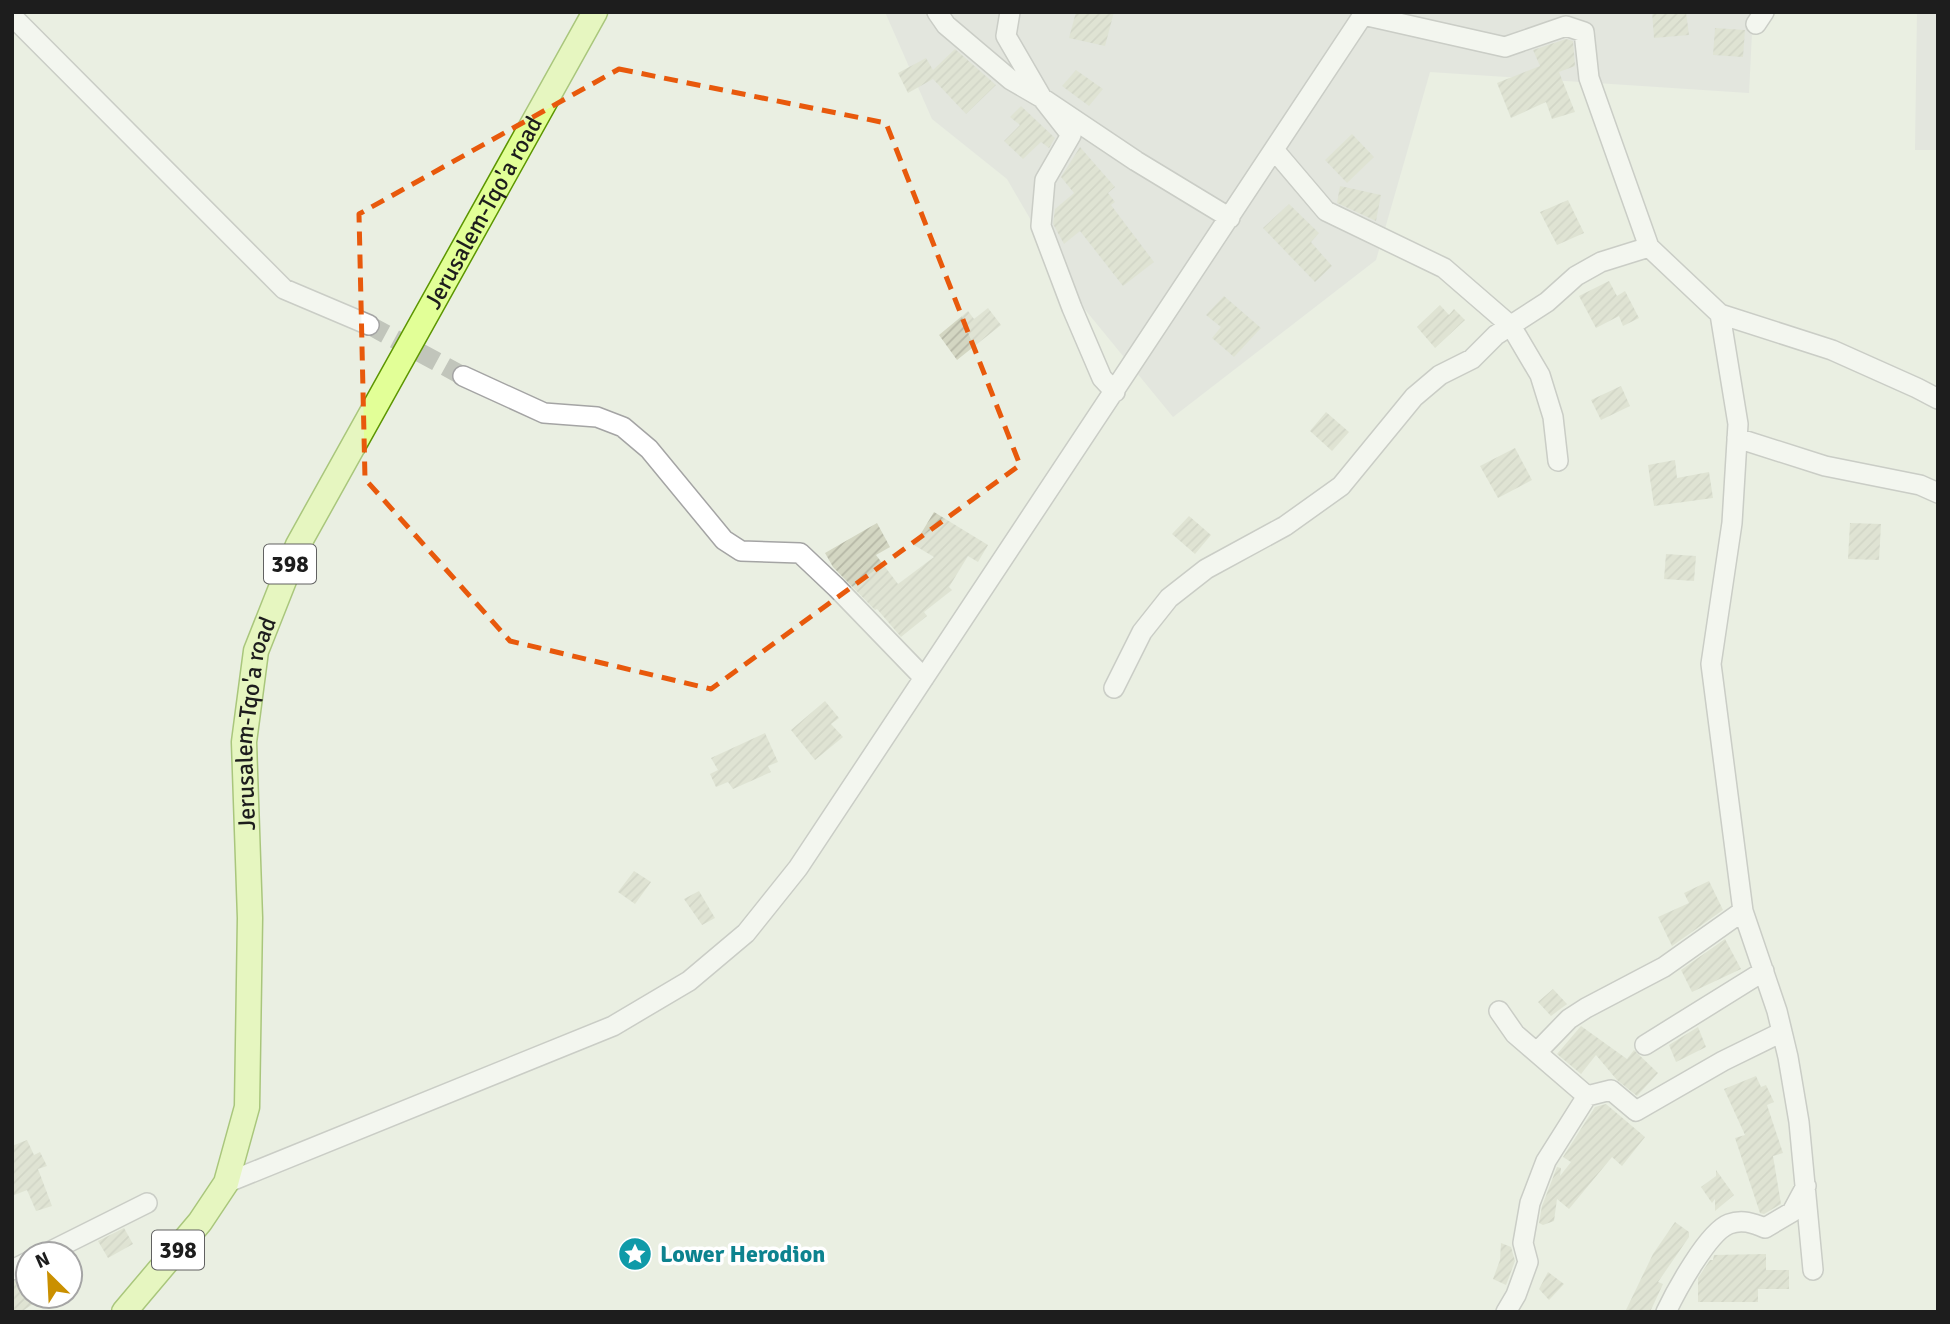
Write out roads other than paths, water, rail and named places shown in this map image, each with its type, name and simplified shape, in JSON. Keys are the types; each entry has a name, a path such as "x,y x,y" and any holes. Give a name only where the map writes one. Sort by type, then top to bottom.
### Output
{"main road":[{"name":"Jerusalem-Tqo'a road","path":"124,1312 200,1222 226,1183 247,1107 250,918 244,742 256,651 298,545 595,12"}],"street":[{"path":"937,12 946,24 1011,80 1230,218"},
{"path":"1010,12 1006,36 1042,98 1071,135 1045,180 1041,226 1102,378 1115,392"},
{"path":"226,1183 613,1026 689,981 746,933 798,868 1364,14 1505,47 1566,26 1584,32 1589,78 1648,247 1720,314 1832,350 1938,399"},
{"path":"12,16 284,289 369,325"},
{"path":"1275,151 1326,211 1444,268 1511,326 1540,375 1553,417 1558,461"},
{"path":"1114,688 1142,632 1169,598 1206,569 1286,526 1341,486 1414,397 1440,375 1472,359 1496,335 1547,302 1576,276 1601,262 1648,247"},
{"path":"1720,314 1738,424 1732,523 1711,664 1744,911 1782,1032 1799,1122 1813,1269"},
{"path":"463,376 544,414 597,417 623,427 649,449 724,540 741,551 800,553 837,587 924,678"},
{"path":"1737,438 1825,466 1920,485 1938,493"},
{"path":"1537,1052 1569,1019 1664,967 1744,911"},
{"path":"1645,1045 1764,971"},
{"path":"1499,1011 1515,1034 1587,1096"},
{"path":"1506,1312 1516,1295 1528,1262 1523,1243 1530,1203 1546,1161 1587,1096 1611,1090 1636,1111 1723,1061 1782,1032"},
{"path":"1666,1312 1685,1276 1708,1244 1727,1224 1746,1221 1765,1228 1792,1212 1806,1186"},
{"path":"73,1240 147,1203"}],"tunnel":[{"path":"369,325 463,376"}],"place":[{"name":"Lower Herodion","path":"635,1254"}]}
